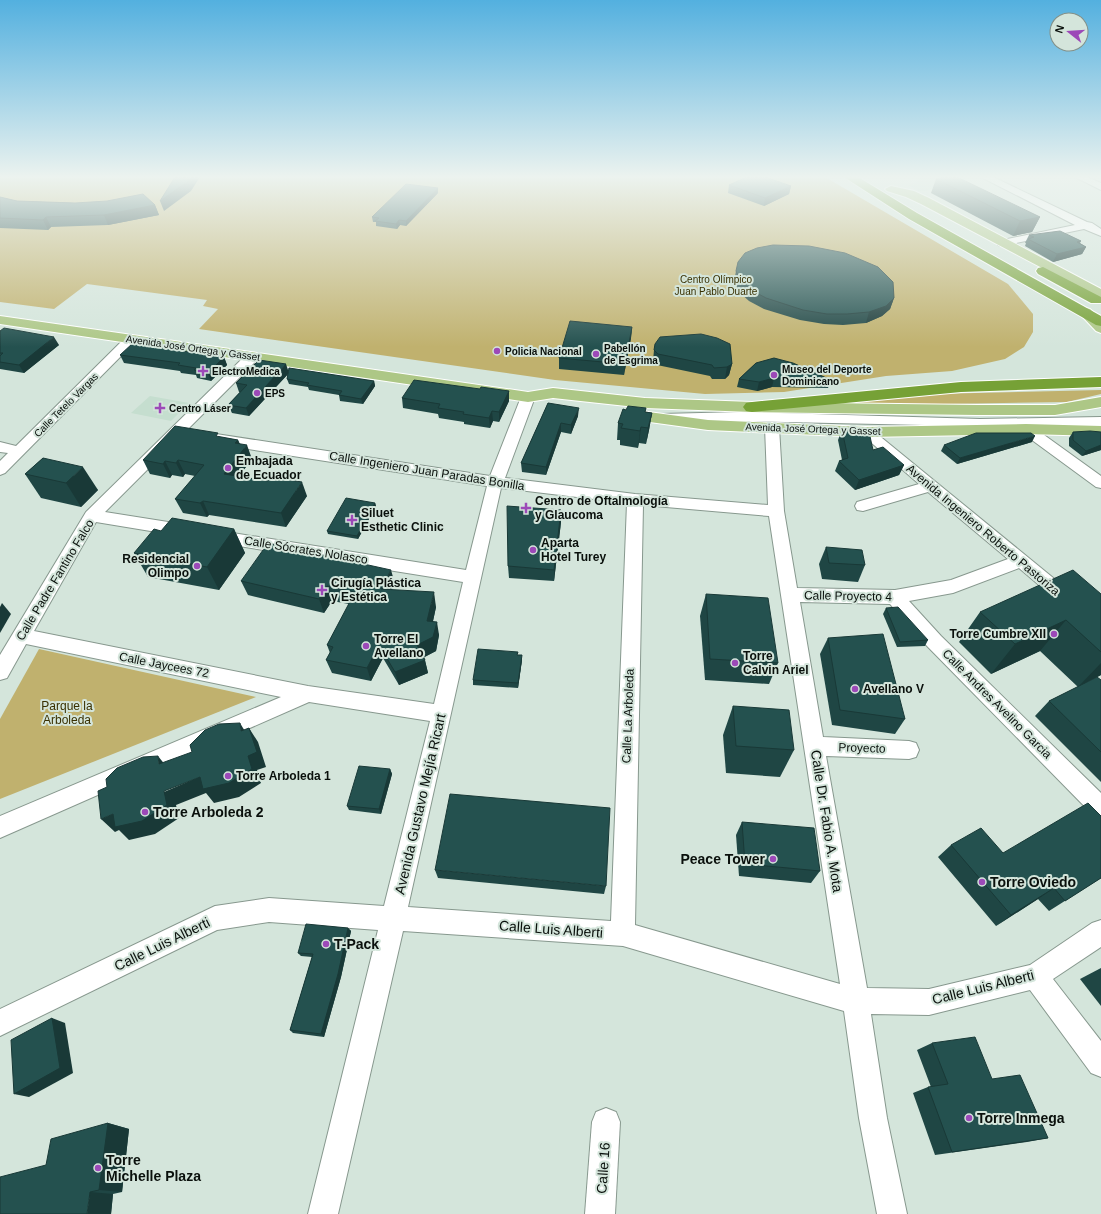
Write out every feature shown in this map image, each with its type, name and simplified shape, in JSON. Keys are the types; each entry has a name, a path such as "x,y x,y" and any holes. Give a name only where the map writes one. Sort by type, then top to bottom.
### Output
{"highway":[{"path":"945,234 1101,322"},
{"path":"974,234 1099,302"},
{"path":"752,407 961,387 1101,382"}],"main road":[{"path":"985,234 1099,302"},
{"path":"1085,312 1101,328"},
{"name":"Avenida José Ortega y Gasset","path":"0,320 528,397 553,394 645,403 752,407 1055,410 1091,405 1101,402"},
{"name":"Avenida José Ortega y Gasset","path":"528,397 547,406 661,418 708,425 866,432 1026,429 1101,431"}],"street":[{"path":"1002,243 1045,234"},
{"name":"Calle Tetelo Vargas","path":"0,470 131,340"},
{"name":"Calle Padre Fantino Falco","path":"0,672 92,516 188,434 252,357"},
{"name":"Avenida Gustavo Mejía Ricart","path":"323,1214 442,714 472,577 495,482 528,397"},
{"path":"661,418 706,416 915,422 1034,423 1101,420"},
{"name":"Calle Dr. Fabio A. Mota","path":"772,427 776,511 856,1001 873,1118 892,1214"},
{"path":"1026,429 1101,483"},
{"name":"Avenida Ingeniero Roberto Pastoriza","path":"866,432 1101,627"},
{"name":"Calle Ingeniero Juan Paradas Bonilla","path":"188,434 495,482 635,499 776,511"},
{"path":"0,447 19,451"},
{"path":"863,506 931,486"},
{"name":"Calle La Arboleda","path":"623,934 627,742 635,499"},
{"name":"Calle Sócrates Nolasco","path":"92,516 472,577"},
{"name":"Calle Proyecto 4","path":"790,595 895,597 953,586 1021,561"},
{"name":"Calle Andres Avelino Garcia","path":"895,597 934,641 1101,808"},
{"name":"Calle Jaycees 72","path":"21,636 308,694 442,714"},
{"path":"0,827 308,694"},
{"name":"Proyecto","path":"815,746 909,750"},
{"name":"Calle Luis Alberti","path":"0,1023 215,918 269,910 393,917 623,934 856,1001 929,1002 1035,976 1101,932"},
{"path":"1035,976 1101,1062"},
{"name":"Calle 16","path":"600,1214 606,1122"}],"shaded area":[{"name":"Centro Láser","path":"150,396 189,403 171,421 131,413"}],"green space":[{"name":"Centro Olímpico Juan Pablo Duarte","path":"0,234 922,234 1008,284 1033,314 1033,332 1024,347 1005,359 952,371 886,376 784,392 705,394 555,380 199,329 218,309 203,306 207,300 87,284 54,309 0,302"},
{"path":"1101,390 1101,394 1067,402 825,406 932,394"},
{"name":"Parque la Arboleda","path":"39,649 256,697 0,799 0,719"}],"building":[{"path":"1066,234 1081,241 1077,242 1086,247 1057,254 1028,239 1034,237 1029,235"},
{"path":"773,245 809,246 845,253 878,267 893,282 894,298 886,306 869,312 827,314 803,310 766,298 751,290 741,281 736,271 738,262 745,253 757,248"},
{"name":"Pabellón de Esgrima","path":"570,321 632,327 625,364 559,358"},
{"path":"4,328 54,337 19,365 0,362 0,356 3,353 0,353 0,331"},
{"path":"701,334 717,338 730,344 732,364 727,367 714,368 712,365 658,354 654,350 655,344 660,337"},
{"path":"133,343 224,357 208,373 194,370 196,368 178,365 180,363 120,355"},
{"path":"774,358 793,363 831,380 774,378 759,382 739,379 756,363"},
{"path":"259,360 286,364 246,408 228,405 247,385 236,383"},
{"path":"289,368 374,381 361,399 339,395 342,391 307,385 309,383 287,379"},
{"path":"414,380 480,389 481,387 509,391 499,412 492,411 489,418 438,408 440,404 402,398"},
{"path":"548,403 579,408 571,425 561,423 546,467 521,463"},
{"path":"628,406 646,408 645,412 652,413 648,428 641,427 640,431 621,428 623,424 618,423 623,409 626,410"},
{"path":"175,426 218,433 216,436 238,440 235,443 247,445 224,474 268,481 271,477 302,482 281,513 203,501 200,503 175,499 204,465 178,460 176,463 165,461 163,464 143,460"},
{"path":"842,430 869,432 873,450 883,447 904,465 859,480 839,461 848,458"},
{"path":"1073,432 1101,432 1101,445 1086,451 1073,440"},
{"path":"976,433 1031,433 1035,436 960,458 944,445"},
{"path":"43,458 83,467 66,483 25,474"},
{"name":"Siluet Esthetic Clinic","path":"346,498 375,503 357,536 327,531"},
{"name":"Aparta Hotel Turey","path":"507,506 561,510 554,570 508,566"},
{"path":"172,518 234,529 207,567 134,553 154,529 161,531"},
{"path":"268,543 391,570 381,589 434,592 427,621 437,622 433,637 417,645 425,660 395,672 379,645 367,668 326,660 333,647 327,645 355,592 327,586 319,599 241,581"},
{"path":"826,547 862,550 865,565 829,563"},
{"path":"1073,570 1101,594 1101,652 1066,620 1015,644 980,612"},
{"path":"706,594 768,598 778,663 710,659"},
{"path":"898,607 928,640 900,642 886,608"},
{"name":"Avellano V","path":"883,634 905,719 840,710 828,638"},
{"path":"478,649 518,652 517,655 522,655 518,683 473,680"},
{"path":"1097,677 1101,680 1101,752 1049,701"},
{"path":"733,706 789,710 794,750 736,746"},
{"path":"240,723 241,731 249,728 257,752 248,756 252,769 229,783 203,789 200,777 164,791 167,805 142,821 115,827 113,814 101,819 98,791 107,787 106,779 117,768 143,757 158,756 159,764 192,752 190,745 205,730 219,724"},
{"path":"359,766 390,769 379,809 347,806"},
{"path":"450,794 610,808 606,886 435,870"},
{"path":"1088,803 1101,816 1101,878 1065,901 1054,888 1011,915 951,845 981,828 1003,853"},
{"path":"742,822 814,828 820,871 745,864"},
{"path":"306,924 348,928 338,974 321,1034 290,1030 313,954 298,953"},
{"path":"52,1018 60,1068 14,1094 11,1040"},
{"name":"Torre Inmega","path":"975,1037 992,1079 1020,1075 1048,1138 952,1152 928,1087 948,1084 932,1043"},
{"path":"108,1123 99,1190 90,1192 87,1214 0,1214 0,1177 46,1165 51,1139"}],"place":[{"name":"Policia Nacional","path":"497,351"},
{"name":"Pabellón de Esgrima","path":"596,354"},
{"name":"ElectroMedica","path":"203,371"},
{"name":"Museo del Deporte Dominicano","path":"774,375"},
{"name":"EPS","path":"257,393"},
{"name":"Centro Láser","path":"160,408"},
{"name":"Embajada de Ecuador","path":"228,468"},
{"name":"Centro de Oftalmología y Glaucoma","path":"526,508"},
{"name":"Siluet Esthetic Clinic","path":"352,520"},
{"name":"Aparta Hotel Turey","path":"533,550"},
{"name":"Residencial Olimpo","path":"197,566"},
{"name":"Cirugía Plástica y Estética","path":"322,590"},
{"name":"Torre Cumbre XII","path":"1054,634"},
{"name":"Torre El Avellano","path":"366,646"},
{"name":"Torre Calvin Ariel","path":"735,663"},
{"name":"Avellano V","path":"855,689"},
{"name":"Torre Arboleda 1","path":"228,776"},
{"name":"Torre Arboleda 2","path":"145,812"},
{"name":"Peace Tower","path":"773,859"},
{"name":"Torre Oviedo","path":"982,882"},
{"name":"T-Pack","path":"326,944"},
{"name":"Torre Inmega","path":"969,1118"},
{"name":"Torre Michelle Plaza","path":"98,1168"}]}
